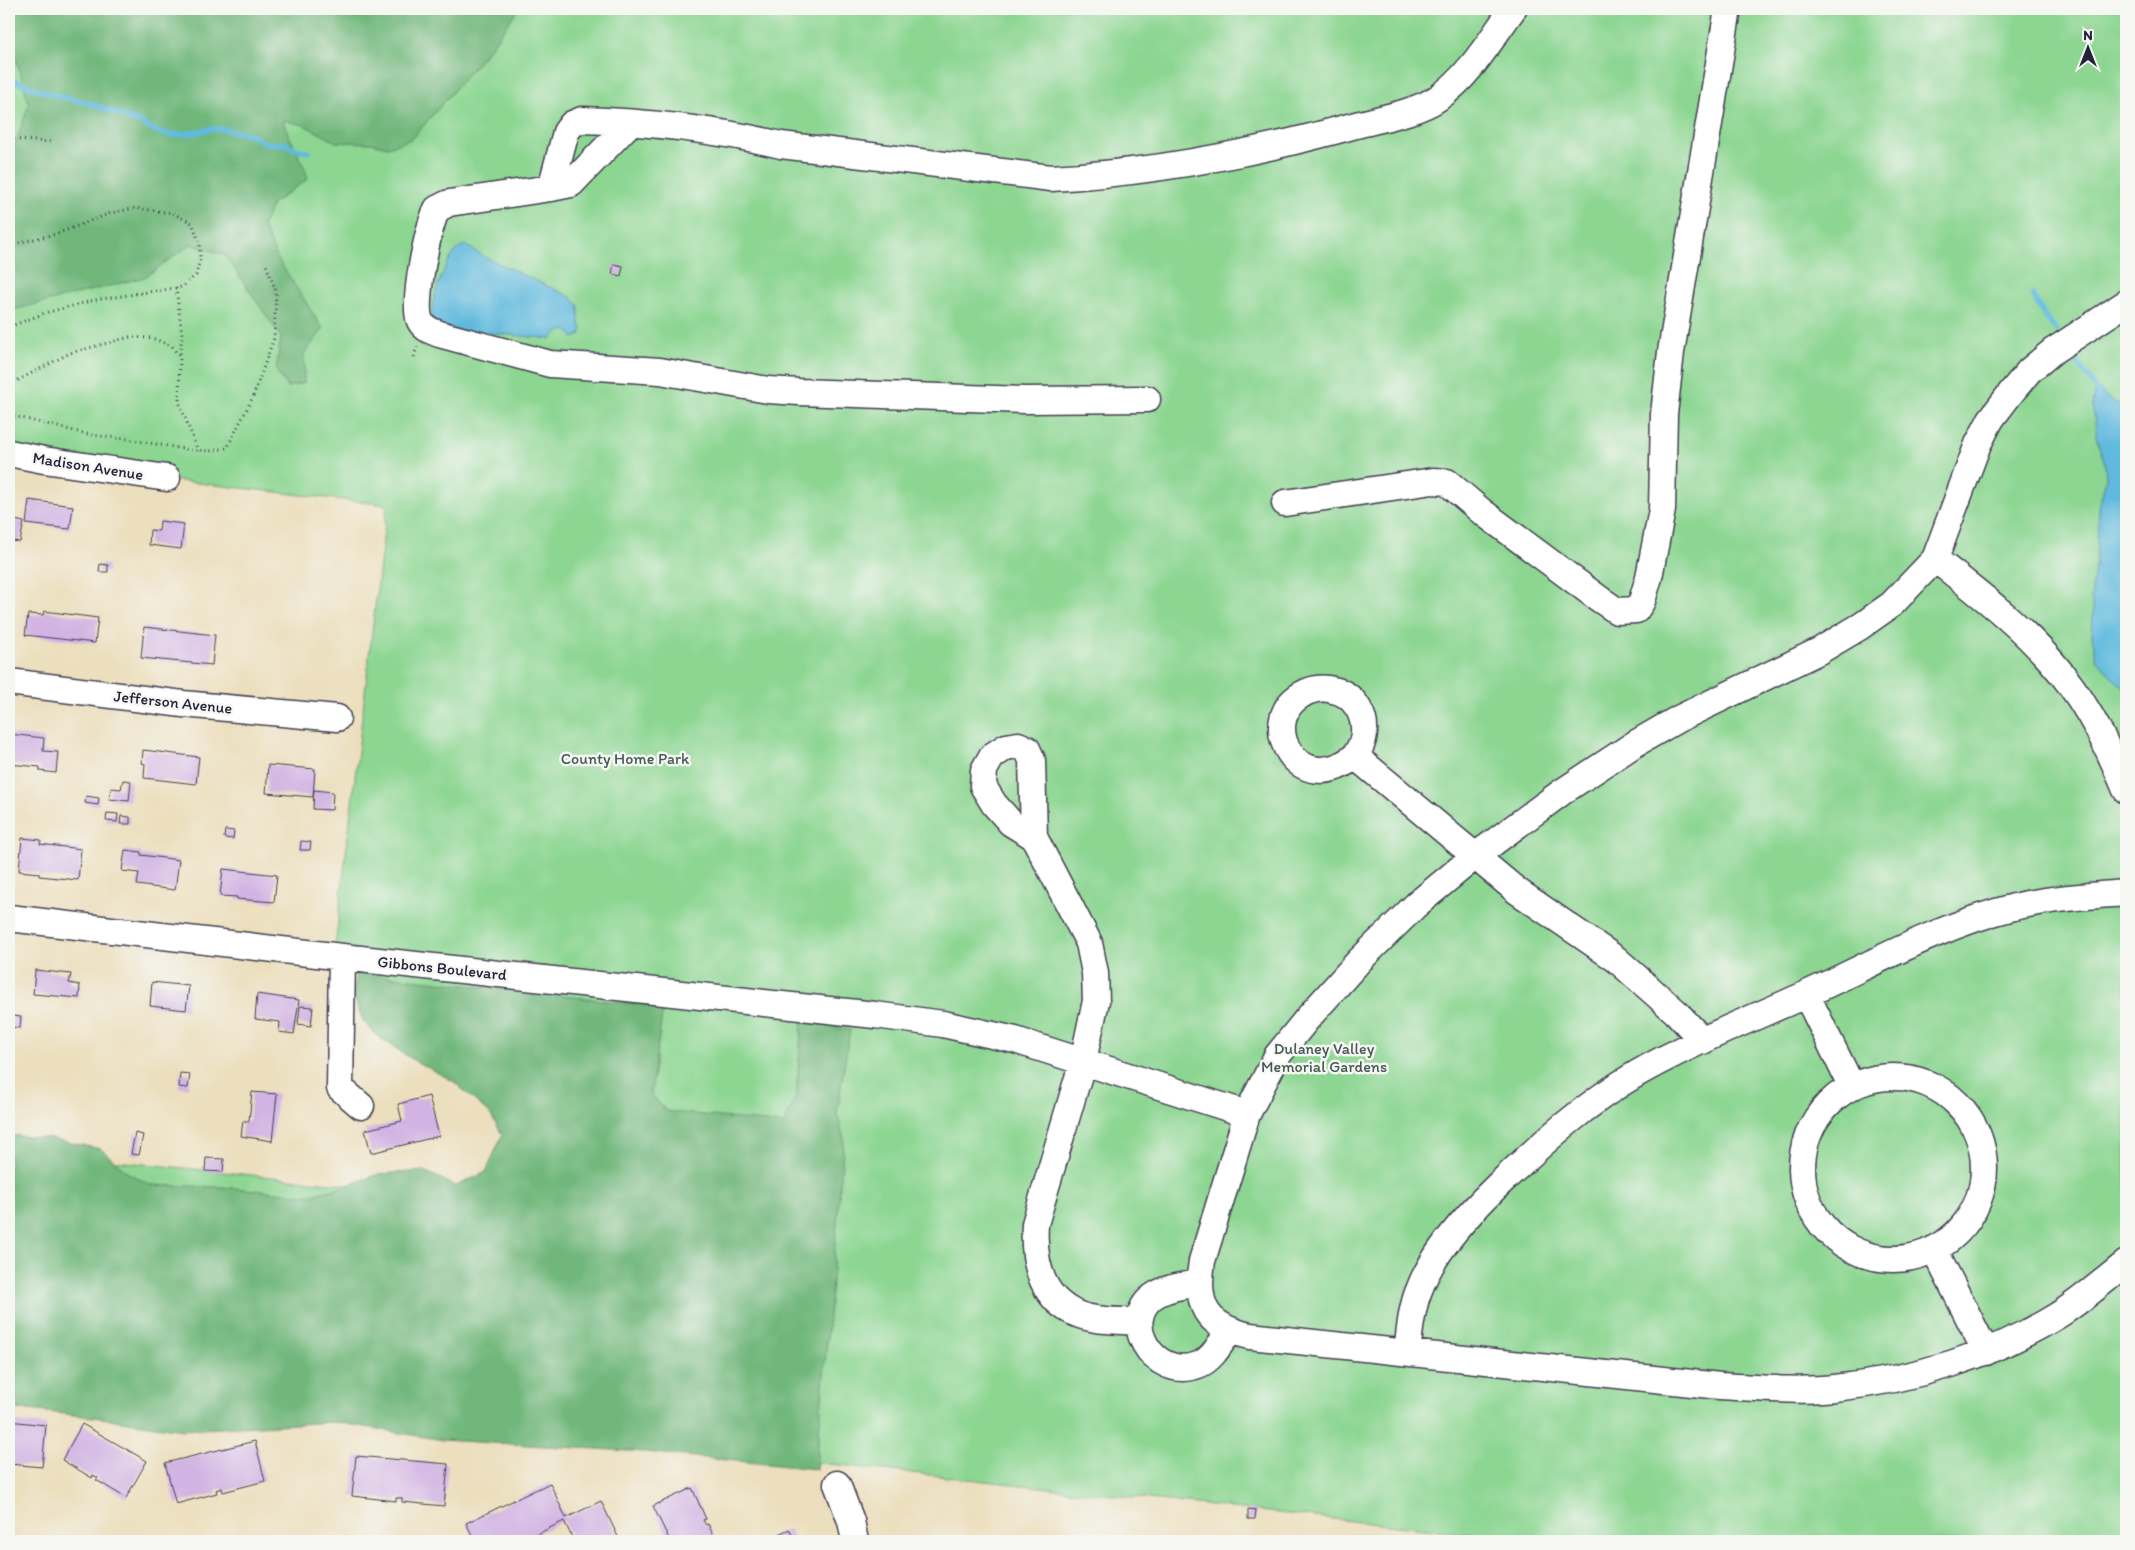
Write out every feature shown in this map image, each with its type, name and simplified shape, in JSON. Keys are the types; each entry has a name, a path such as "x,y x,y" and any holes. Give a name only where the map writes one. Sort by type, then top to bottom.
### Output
{"street":[{"path":"551,188 566,132 572,124 582,120 686,129 747,137 781,145 1051,178 1121,173 1229,157 1298,141 1404,112 1437,99 1464,76 1513,9"},
{"path":"1284,502 1433,481 1447,482 1571,579 1616,611 1636,610 1642,601 1650,577 1662,510 1664,414 1671,352 1728,9"},
{"path":"629,124 571,184 470,199 449,203 438,209 428,235 418,306 420,320 424,327 439,334 550,364 660,371 768,390 1025,400 1147,398"},
{"path":"2126,303 2053,351 2029,371 2010,394 1991,419 1978,444 1935,559 1892,604 1819,651 1678,719 1633,745 1562,792 1474,857 1416,905 1359,961 1306,1019 1277,1056 1248,1114 1202,1261 1199,1283 1200,1299 1210,1317 1229,1331 1250,1336 1720,1386 1782,1389 1832,1388 1879,1382 1927,1371 1986,1352 2026,1334 2061,1313 2126,1263"},
{"name":"Madison Avenue","path":"9,453 167,478"},
{"path":"1935,559 2026,635 2062,674 2090,713 2111,754 2126,790"},
{"name":"Jefferson Avenue","path":"9,682 183,704 337,718"},
{"path":"1355,756 1517,891 1616,959 1676,1012 1703,1041"},
{"path":"1034,837 1089,943 1096,1001 1083,1060 1034,1224 1033,1249 1044,1284 1056,1301 1071,1312 1093,1318 1139,1322"},
{"path":"1407,1352 1412,1317 1419,1289 1438,1255 1470,1212 1528,1156 1585,1109 1638,1074 1703,1041 1906,946 1969,921 2005,910 2062,899 2126,893"},
{"name":"Gibbons Boulevard","path":"9,918 943,1024 1015,1040 1083,1060 1248,1114"},
{"path":"342,957 340,1088 360,1106"},
{"path":"1806,994 1852,1086"},
{"path":"1879,1078 1904,1078 1924,1083 1943,1092 1959,1106 1972,1122 1980,1144 1984,1167 1980,1192 1970,1215 1960,1228 1954,1235 1934,1248 1908,1258 1882,1258 1858,1252 1839,1242 1823,1227 1812,1211 1804,1191 1802,1167 1805,1144 1817,1117 1833,1099 1852,1086 1879,1078"},
{"path":"1934,1248 1986,1352"},
{"path":"1199,1283 1156,1294 1145,1307 1139,1322 1143,1342 1151,1353 1163,1362 1179,1368 1199,1364 1213,1354 1229,1331"},
{"path":"837,1484 855,1541"}],"path":[{"path":"9,139 51,142"},
{"path":"9,245 56,234 111,214 135,208 172,213 192,223 200,244 200,259 196,275 182,287 95,300 45,313 9,327"},
{"path":"9,414 91,435 198,450 210,451 227,448 254,397 274,338 276,291 266,266"},
{"path":"176,288 182,334 179,402 198,450"},
{"path":"9,386 70,353 130,337 152,338 172,346 180,358"}],"green space":[{"path":"9,9 2126,9 2126,1541 1534,1541 811,1462 178,1283 9,1150 533,1204 492,991 332,973 387,505 9,461"},
{"path":"9,9 518,9 490,48 412,139 388,147 371,143 336,142 304,125 283,120 308,179 272,204 263,226 276,256 323,329 304,354 304,383 287,387 276,370 281,337 225,255 191,244 145,277 9,311 9,149 14,148 29,104 9,35"},
{"path":"357,973 663,1007 651,1094 666,1111 784,1124 796,1096 802,1021 850,1030 837,1113 844,1139 816,1469 645,1452 442,1440 335,1422 182,1430 101,1418 9,1408 9,1135 47,1138 101,1149 128,1173 151,1185 222,1187 307,1195 329,1191 379,1174 424,1171 456,1186 486,1172 502,1135 490,1114 453,1081 415,1061 376,1035 363,1021 353,995"}],"water":[{"path":"465,245 487,258 571,297 579,306 579,321 582,329 580,335 574,338 567,330 558,332 551,339 450,329 432,320 434,297 444,270 454,253"},
{"path":"2099,389 2110,400 2126,407 2126,691 2097,661 2092,636 2093,609 2091,598 2099,508 2106,478 2105,465 2096,436 2092,407 2094,393"}],"building":[{"path":"614,264 623,266 621,276 612,274"},
{"path":"29,500 73,506 70,529 26,524"},
{"path":"15,520 24,522 20,542 12,541"},
{"path":"160,521 184,524 181,549 149,545 150,530 159,531"},
{"path":"100,564 108,565 108,572 99,572"},
{"path":"44,611 98,618 95,643 25,635 28,614 43,615"},
{"path":"144,627 215,635 212,665 141,658"},
{"path":"9,734 44,738 43,751 58,752 56,773 40,771 40,767 9,764"},
{"path":"143,750 199,757 196,784 144,778"},
{"path":"268,765 315,769 313,797 266,793"},
{"path":"123,780 131,781 129,801 109,799 111,788 121,789"},
{"path":"314,790 333,792 332,810 313,809"},
{"path":"86,796 99,798 98,805 85,803"},
{"path":"107,813 118,814 117,822 106,821"},
{"path":"121,816 130,817 130,824 120,824"},
{"path":"225,830 234,831 233,839 224,838"},
{"path":"22,838 41,840 40,844 81,849 78,880 39,876 39,873 19,871"},
{"path":"301,841 311,842 310,850 300,850"},
{"path":"125,850 141,852 141,855 179,860 175,890 137,885 139,873 122,871"},
{"path":"223,869 277,875 274,902 220,896"},
{"path":"35,970 71,974 69,983 80,985 79,998 33,994"},
{"path":"152,982 189,986 186,1010 150,1006"},
{"path":"257,994 299,1000 294,1034 279,1032 280,1022 255,1019"},
{"path":"300,1006 313,1007 311,1026 298,1024"},
{"path":"13,1016 21,1017 20,1028 12,1027"},
{"path":"180,1073 190,1074 188,1088 179,1087"},
{"path":"252,1092 277,1094 272,1141 241,1136 243,1121 249,1121"},
{"path":"429,1096 439,1136 371,1153 365,1130 402,1121 398,1104"},
{"path":"135,1133 143,1135 139,1155 131,1154"},
{"path":"206,1158 224,1159 223,1172 205,1171"},
{"path":"9,1421 46,1425 42,1467 9,1464"},
{"path":"82,1424 147,1461 126,1498 96,1480 98,1478 93,1475 92,1478 62,1460"},
{"path":"255,1441 265,1481 223,1492 222,1488 216,1490 217,1493 176,1504 165,1463"},
{"path":"356,1456 448,1464 444,1506 402,1502 402,1498 396,1498 396,1501 352,1496"},
{"path":"550,1483 566,1518 601,1501 620,1541 574,1541 564,1521 529,1538 528,1536 521,1539 523,1541 475,1541 466,1523"},
{"path":"692,1488 706,1519 703,1520 706,1525 708,1524 716,1541 670,1541 653,1506"},
{"path":"1248,1509 1256,1510 1255,1519 1248,1519"},
{"path":"789,1529 795,1541 764,1541"}],"waterway":[{"path":"9,79 54,95 92,104 141,123 158,132 172,135 222,129 252,135 265,143 285,144 308,152"},
{"path":"2033,295 2043,314 2056,330"},
{"path":"2068,352 2091,381 2099,395"}],"park label":[{"name":"County Home Park","path":"625,758"},
{"name":"Dulaney Valley Memorial Gardens","path":"1324,1057"}]}
